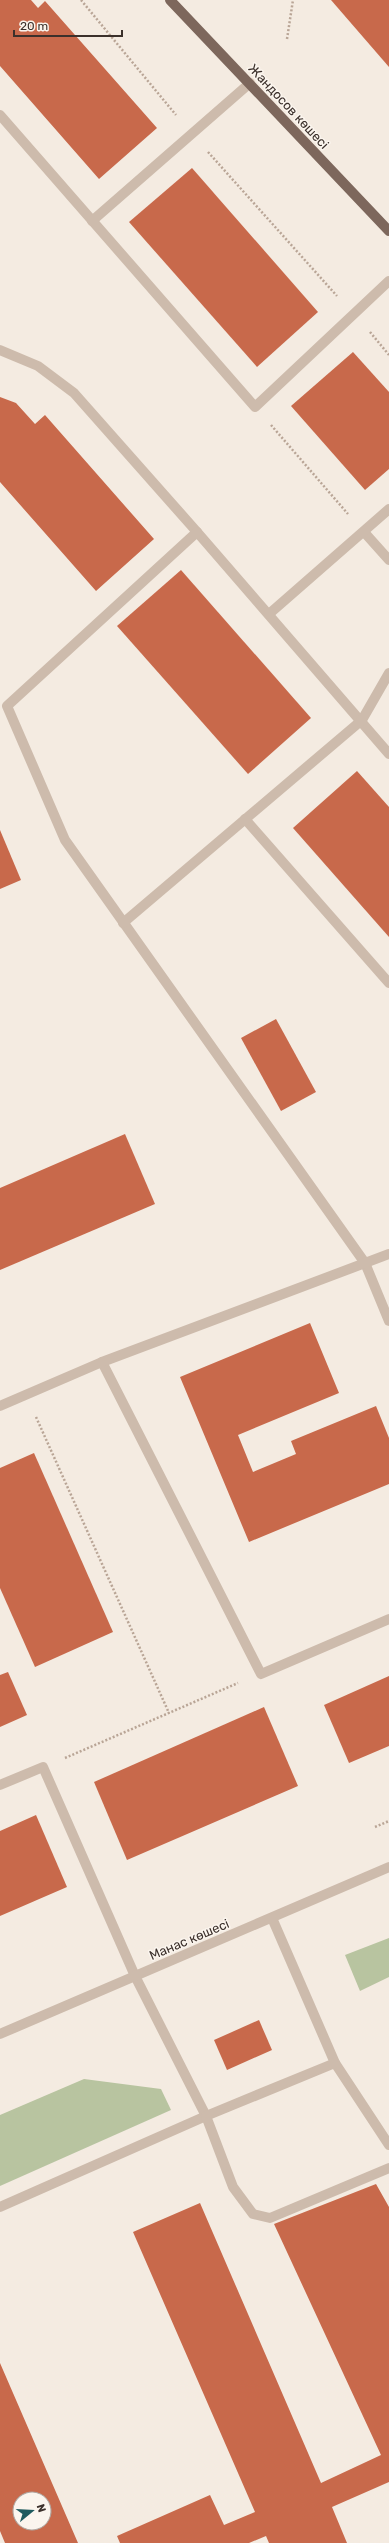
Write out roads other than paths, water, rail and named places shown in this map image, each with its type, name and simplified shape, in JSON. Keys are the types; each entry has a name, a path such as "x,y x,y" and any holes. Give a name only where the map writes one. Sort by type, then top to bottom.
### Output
{"main road":[{"name":"Жандосов көшесі","path":"170,0 389,231"}],"street":[{"path":"92,221 250,83"},
{"path":"0,115 255,407 389,281"},
{"path":"0,350 38,366 74,393 362,720 389,754"},
{"path":"269,614 389,509"},
{"path":"197,532 7,706 65,840 365,1263 389,1321"},
{"path":"364,532 389,560"},
{"path":"123,923 362,720 389,673"},
{"path":"245,819 389,983"},
{"path":"0,1406 102,1362 389,1254"},
{"path":"102,1362 261,1674 389,1620"},
{"path":"0,1785 43,1767 135,1976 206,2116 233,2187 253,2214 270,2218 389,2168"},
{"name":"Манас көшесі","path":"0,2034 389,1867"},
{"path":"272,1918 335,2063 389,2145"},
{"path":"0,2207 206,2116 335,2063"}]}
